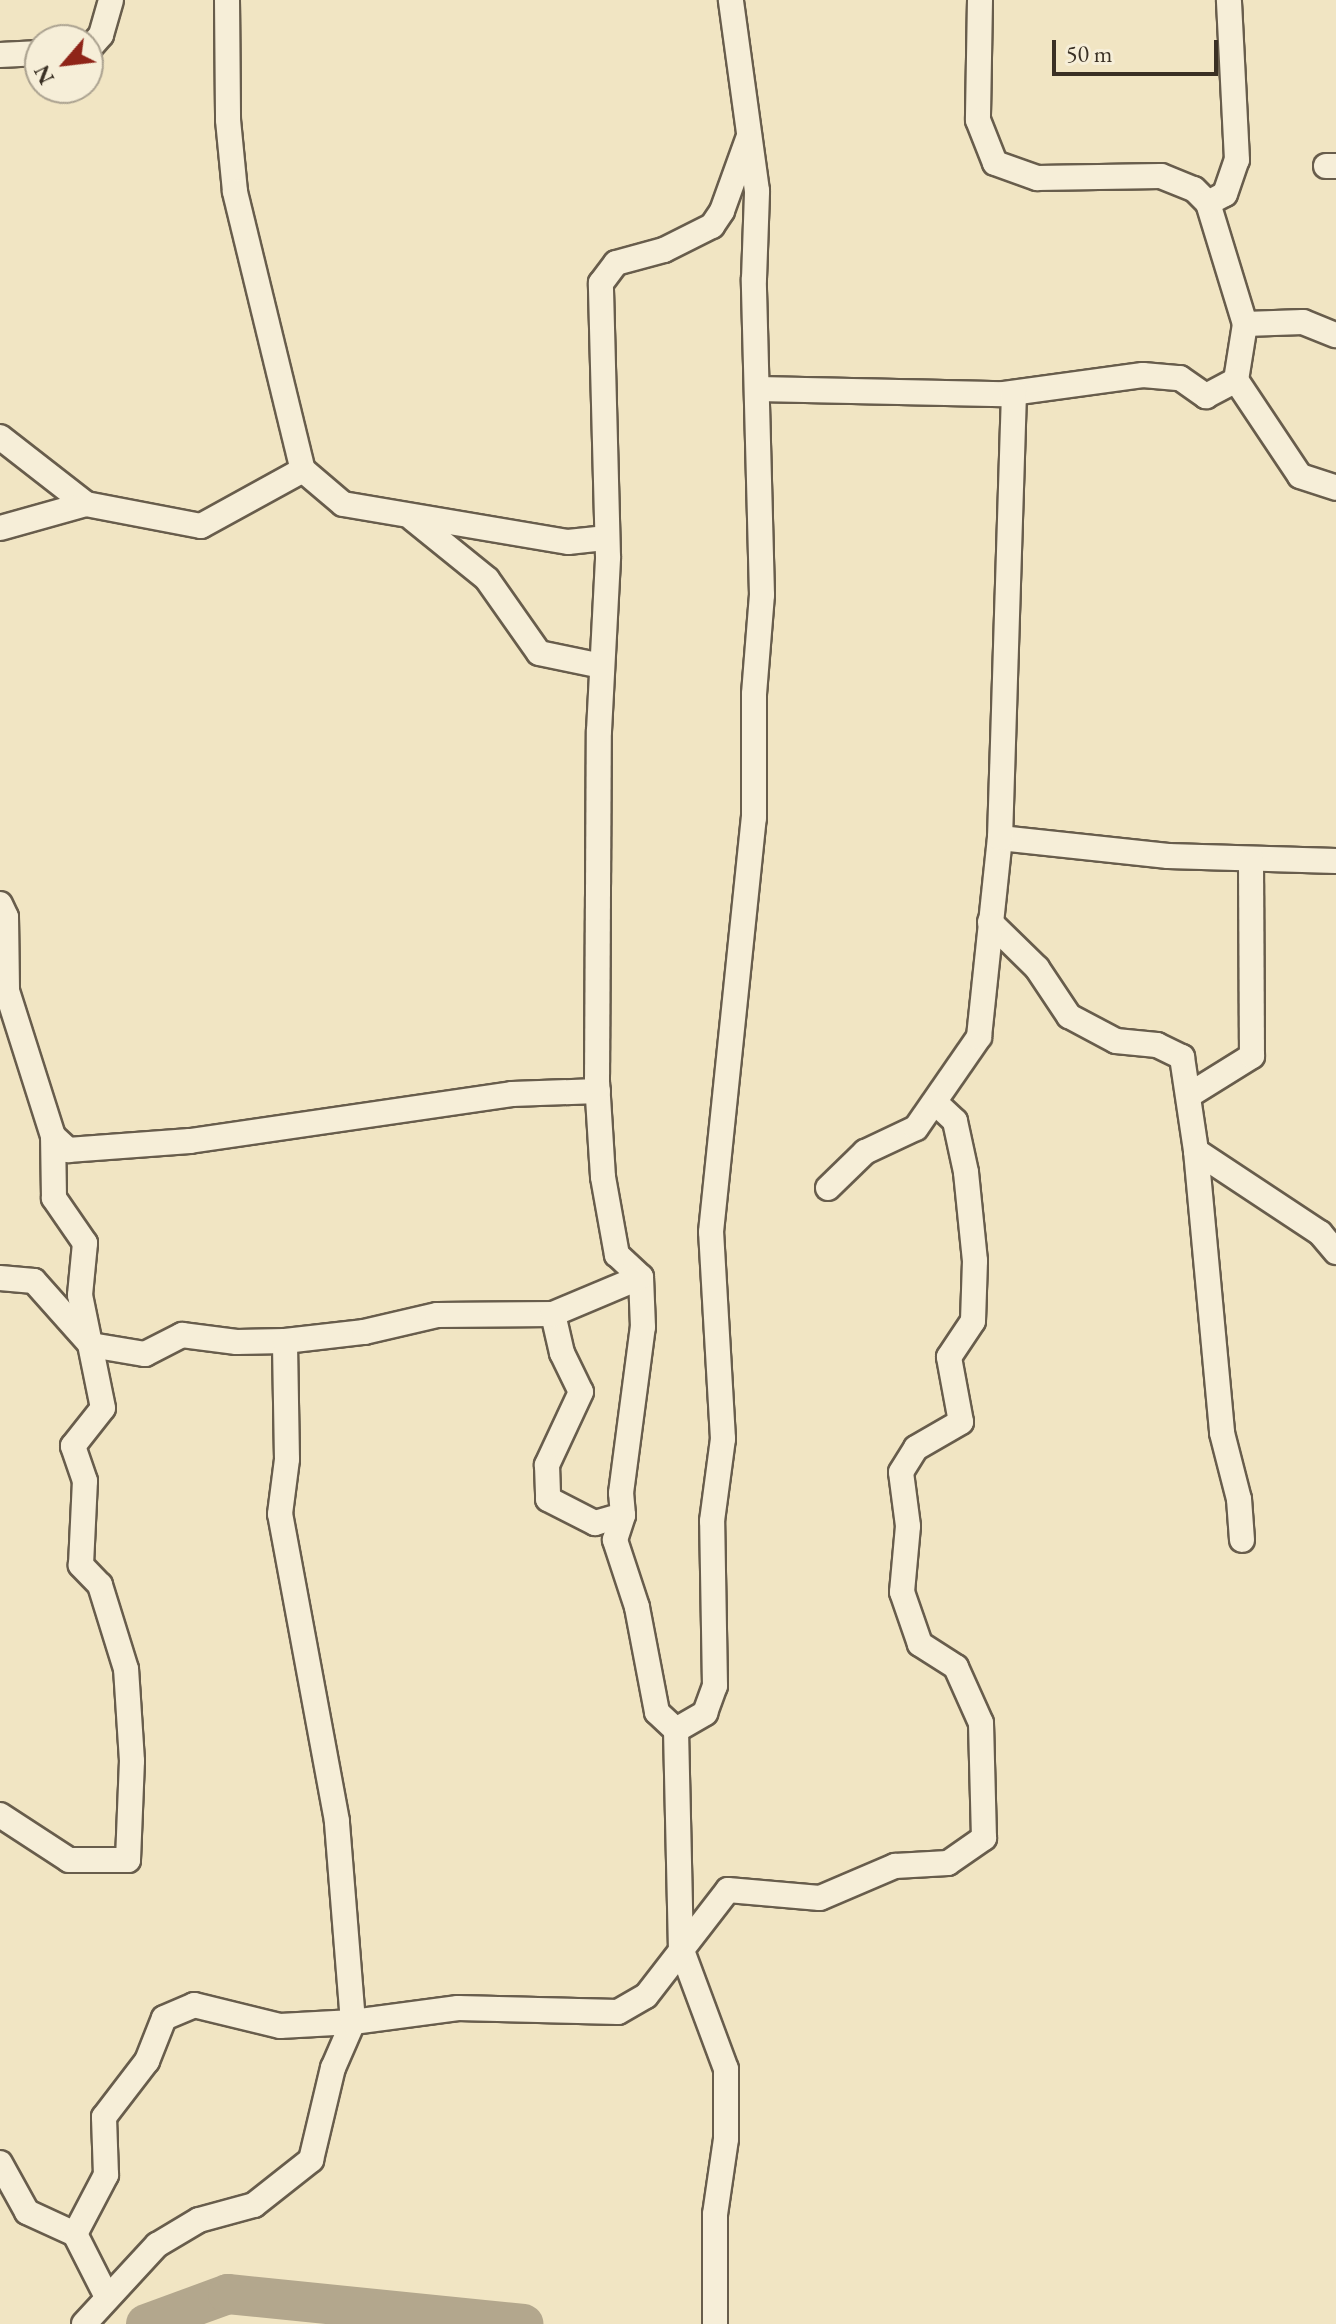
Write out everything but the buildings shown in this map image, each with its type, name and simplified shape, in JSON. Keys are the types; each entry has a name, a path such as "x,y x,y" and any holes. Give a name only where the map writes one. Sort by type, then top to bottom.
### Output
{"street":[{"path":"104,24 111,0"},
{"path":"227,0 228,120 235,192 303,470 343,504 568,542 607,538"},
{"path":"676,1730 705,1713 715,1686 712,1521 723,1439 711,1232 754,818 754,694 762,595 757,191 731,0"},
{"path":"980,0 978,120 995,163 1037,178 1161,176 1194,189 1208,203 1245,324 1236,380 1300,476 1336,488"},
{"path":"1208,203 1225,194 1237,160 1229,0"},
{"path":"0,55 24,54"},
{"path":"676,1730 665,1724 654,1699 637,1607 615,1540 623,1515 621,1493 643,1327 641,1277 617,1255 603,1177 598,1091 602,666 607,538 601,421 605,271 712,226 722,211 750,134"},
{"path":"1245,324 1303,322 1336,335"},
{"path":"758,389 1014,393 1143,375 1180,378 1206,396 1236,380"},
{"path":"828,1188 865,1152 916,1128 979,1037 1000,838 1014,393"},
{"path":"0,437 86,504"},
{"path":"0,528 86,504 201,526 303,470"},
{"path":"408,515 487,579 539,653 602,666"},
{"path":"1000,838 1251,859 1336,861"},
{"path":"1191,1094 1252,1056 1251,859"},
{"path":"0,904 6,917 7,991 53,1136 54,1198 85,1243 80,1295 103,1408 73,1446 85,1481 81,1565 100,1585 126,1669 132,1761 128,1860 69,1860 0,1815"},
{"path":"990,922 1037,968 1069,1016 1116,1041 1157,1045 1182,1057 1191,1094 1222,1433 1239,1499 1242,1540"},
{"path":"53,1136 68,1150 190,1141 450,1101 598,1091"},
{"path":"75,2234 106,2175 104,2117 147,2061 164,2018 194,2005 280,2026 353,2022 458,2008 618,2012 646,1996 681,1948 702,1929 728,1890 820,1898 895,1866 948,1863 984,1838 981,1723 956,1667 920,1644 902,1592 908,1526 901,1472 916,1448 961,1422 949,1357 973,1321 975,1261 966,1172 955,1121 936,1103"},
{"path":"1196,1151 1320,1233 1336,1252"},
{"path":"0,1278 34,1281 91,1345 145,1354 182,1335 237,1342 285,1341 364,1332 437,1315 553,1314 641,1277"},
{"path":"553,1314 562,1353 581,1392 547,1465 548,1499 595,1523 623,1515"},
{"path":"84,2324 106,2295 157,2245 199,2220 254,2205 311,2160 333,2068 353,2022 337,1821 280,1514 287,1459 285,1341"},
{"path":"676,1730 681,1948 726,2069 726,2139 715,2214 715,2324"},
{"path":"0,2163 27,2212 75,2234 106,2295"}],"waterway":[{"path":"146,2324 228,2294 523,2324"}]}
